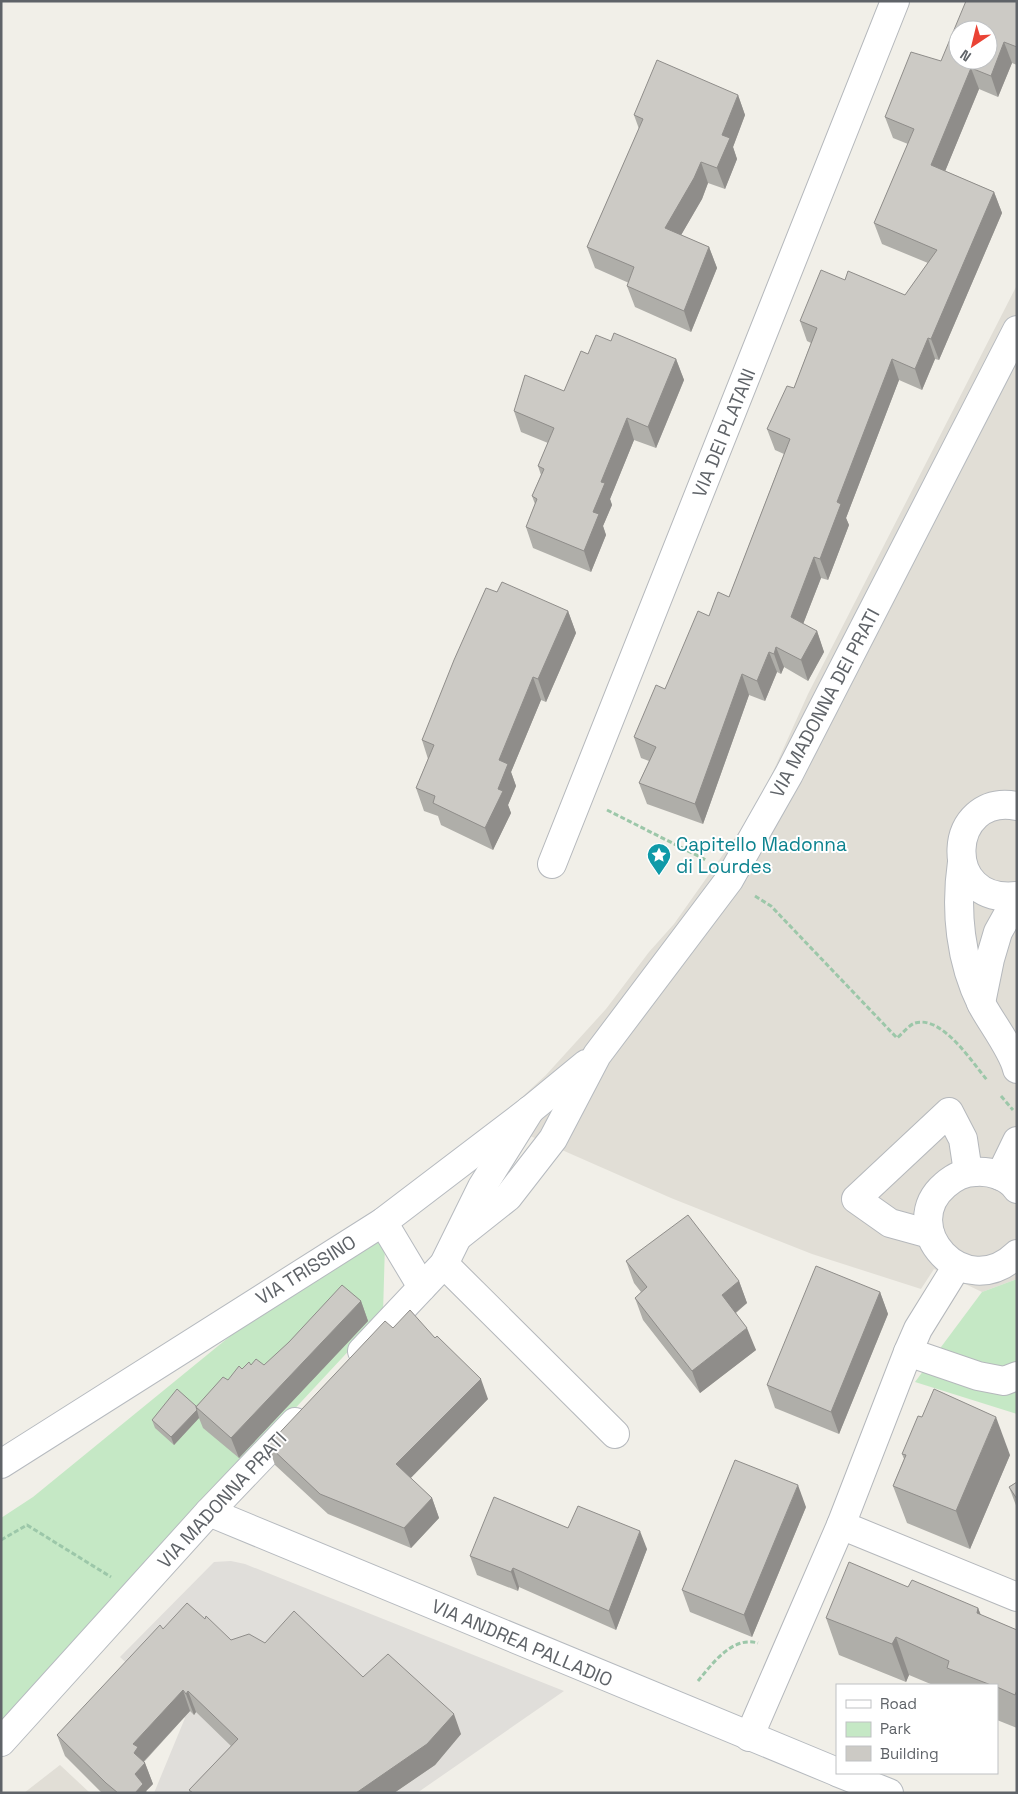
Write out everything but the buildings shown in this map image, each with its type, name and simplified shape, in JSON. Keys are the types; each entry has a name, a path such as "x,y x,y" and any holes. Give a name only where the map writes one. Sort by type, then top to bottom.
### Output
{"street":[{"name":"VIA DEI PLATANI","path":"552,864 895,1"},
{"name":"VIA MADONNA DEI PRATI","path":"597,1055 729,880 789,774 1017,330"},
{"path":"981,1003 998,932 1017,897 1004,897 983,890 967,875 962,862 960,848 963,834 970,822 981,812 994,806 1017,806"},
{"path":"962,862 958,888 962,953 981,1003 1017,1069"},
{"path":"460,1236 508,1197 553,1139 597,1055"},
{"name":"VIA TRISSINO","path":"1,1464 383,1222 530,1110 597,1055"},
{"path":"342,1372 444,1264 460,1236 482,1187 530,1110"},
{"path":"930,1234 890,1223 856,1200 949,1112 963,1139 968,1172"},
{"path":"1017,1141 1009,1182 985,1172 968,1172 953,1178 941,1189 932,1202 928,1218 930,1234 945,1259 957,1266 970,1271 996,1269 1017,1254"},
{"path":"383,1222 422,1287"},
{"path":"444,1264 615,1434"},
{"path":"749,1737 841,1525 918,1329 957,1266"},
{"path":"908,1352 978,1376 1004,1381 1017,1376"},
{"name":"VIA MADONNA PRATI","path":"1,1742 209,1512 309,1407"},
{"name":"VIA ANDREA PALLADIO","path":"209,1512 749,1737 836,1771"},
{"path":"841,1525 1017,1597"},
{"name":"VIA ANDREA PALLADIO","path":"843,1774 889,1793"}],"path":[{"path":"580,797 702,857 729,880 771,906 897,1038 914,1024 928,1022 944,1030 992,1086"},
{"path":"999,1093 1017,1114"},
{"path":"1,1540 27,1524 136,1593"}],"shaded area":[{"path":"1017,285 1017,1279 982,1292 934,1269 921,1289 812,1254 671,1198 496,1121 546,1075 606,1009 649,952 674,924 758,805 808,694"},
{"path":"231,1561 245,1564 564,1691 417,1793 154,1793 185,1718 120,1657 214,1562"},
{"path":"60,1765 90,1793 24,1793"}],"green space":[{"path":"386,1209 383,1314 1,1724 1,1518 33,1497"},
{"path":"1017,1279 1017,1414 915,1382 982,1292"}],"place":[{"name":"Capitello Madonna di Lourdes","path":"659,876"}]}
